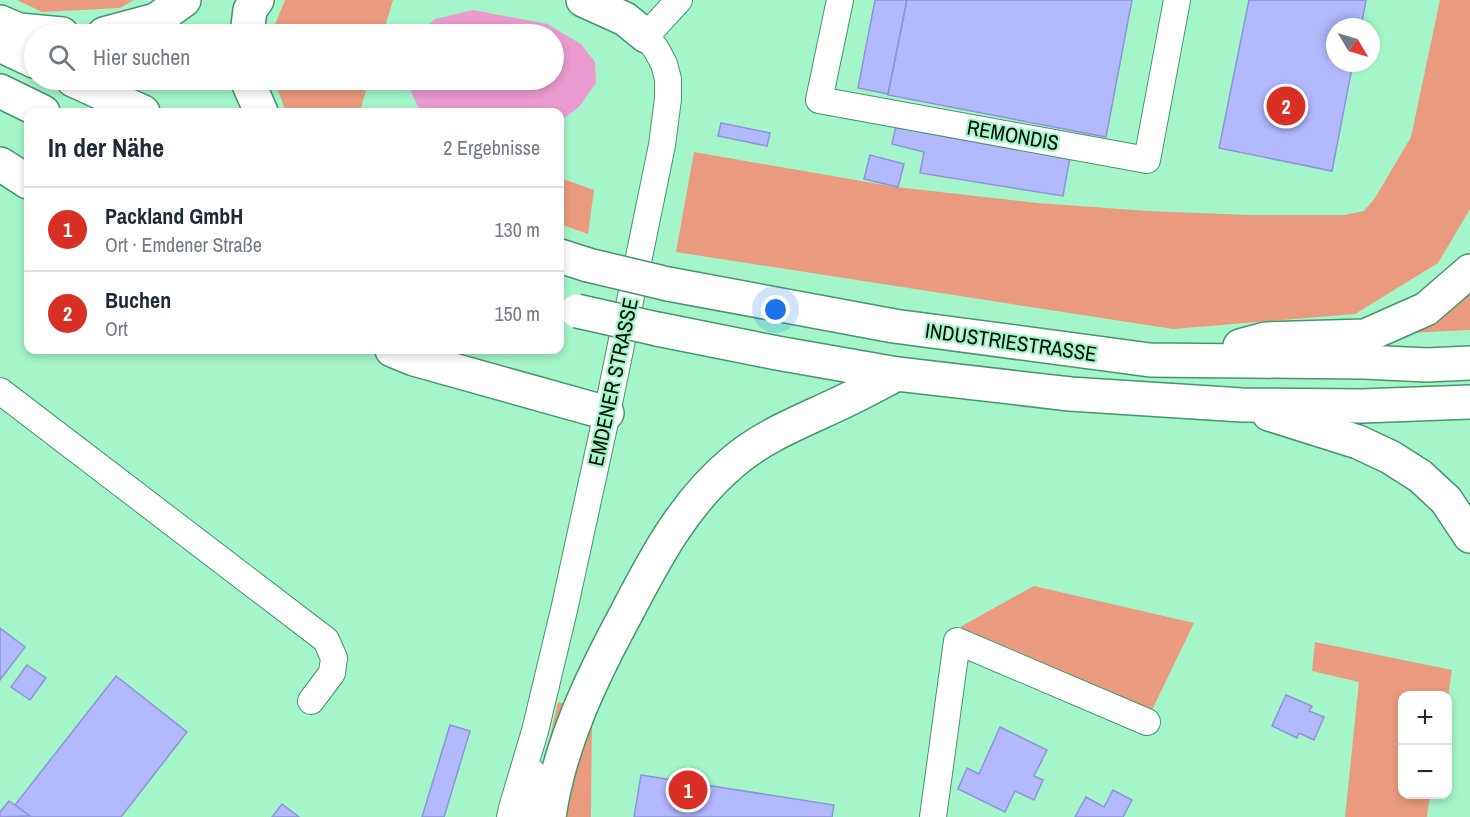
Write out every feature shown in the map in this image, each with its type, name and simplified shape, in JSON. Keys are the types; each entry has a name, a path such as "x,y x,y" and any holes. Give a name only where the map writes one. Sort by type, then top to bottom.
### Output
{"highway":[{"path":"141,24 156,20 184,0"},
{"path":"248,24 250,10 257,0"},
{"path":"583,0 626,19 646,36"},
{"path":"0,22 24,30"},
{"path":"0,45 24,57"},
{"path":"95,90 134,108"},
{"path":"251,90 259,108"},
{"path":"0,91 35,108"},
{"path":"0,164 24,179"},
{"name":"INDUSTRIESTRASSE","path":"574,260 668,284 894,326 1150,360 1364,362 1427,365 1470,363"},
{"path":"1189,361 1266,339 1365,336 1426,309 1470,271"},
{"name":"INDUSTRIESTRASSE","path":"568,308 657,329 897,374 1070,394 1242,405 1362,406 1470,402"},
{"path":"402,354 607,413"},
{"path":"549,817 564,753 588,687 650,568 676,525 697,497 734,461 768,437 897,374"},
{"path":"1242,405 1358,442 1390,457 1420,476 1446,500 1470,536"}],"street":[{"path":"646,36 679,0"},
{"name":"REMONDIS","path":"840,0 819,100 1148,160 1177,0"},
{"name":"EMDENER STRASSE","path":"510,817 535,731 564,610 662,145 668,99 668,79 664,64 646,36"},
{"path":"0,391 326,640 334,658 332,674 311,701"},
{"path":"933,817 957,641 1147,722"},
{"name":"EMDENER STRASSE","path":"530,817 535,731"}],"shaded area":[{"path":"17,0 134,0 120,8 42,12"},
{"path":"285,0 393,0 386,24 275,24"},
{"path":"1440,0 1470,0 1470,209 1438,263 1355,314 1173,329 676,252 694,152 896,187 1037,203 1249,215 1344,215 1364,211 1375,198 1411,137"},
{"path":"473,10 547,24 429,24 435,19"},
{"path":"564,34 581,44 595,62 596,83 579,107 564,118 564,108 418,107 410,90 564,90"},
{"path":"278,90 366,90 361,108 284,108"},
{"path":"564,179 594,190 588,234 564,225"},
{"path":"1470,286 1470,330 1409,333"},
{"path":"1034,586 1194,623 1152,710 960,627"},
{"path":"1315,642 1452,670 1449,691 1398,691 1398,799 1429,799 1427,817 1345,817 1359,682 1312,671"},
{"path":"558,702 571,706 549,753 547,750"},
{"path":"592,719 591,817 561,817 564,803"}],"building":[{"path":"875,0 907,0 888,94 858,88"},
{"path":"907,0 1132,0 1106,137 888,95"},
{"path":"1249,0 1366,0 1363,18 1326,18 1326,72 1351,72 1332,171 1219,148"},
{"path":"897,121 1071,152 1063,196 920,173 924,152 892,144"},
{"path":"721,123 770,133 767,146 718,136"},
{"path":"870,155 904,164 898,187 864,179"},
{"path":"0,628 25,647 0,680"},
{"path":"27,665 46,678 30,700 11,687"},
{"path":"116,676 187,732 121,817 31,817 15,805"},
{"path":"1286,695 1312,706 1309,711 1324,717 1314,740 1299,733 1297,738 1272,726"},
{"path":"450,725 470,731 444,817 422,817"},
{"path":"1000,727 1047,750 1034,776 1043,780 1034,800 1015,791 1005,812 958,789 967,768 979,774"},
{"path":"641,775 834,805 832,817 634,817"},
{"path":"1113,790 1132,800 1123,817 1075,817 1086,797 1104,807"},
{"path":"9,801 30,816 0,817 0,812"},
{"path":"282,804 299,817 272,817"}],"place":[{"name":"Buchen","path":"1286,106"},
{"name":"Packland GmbH","path":"688,790"}]}
